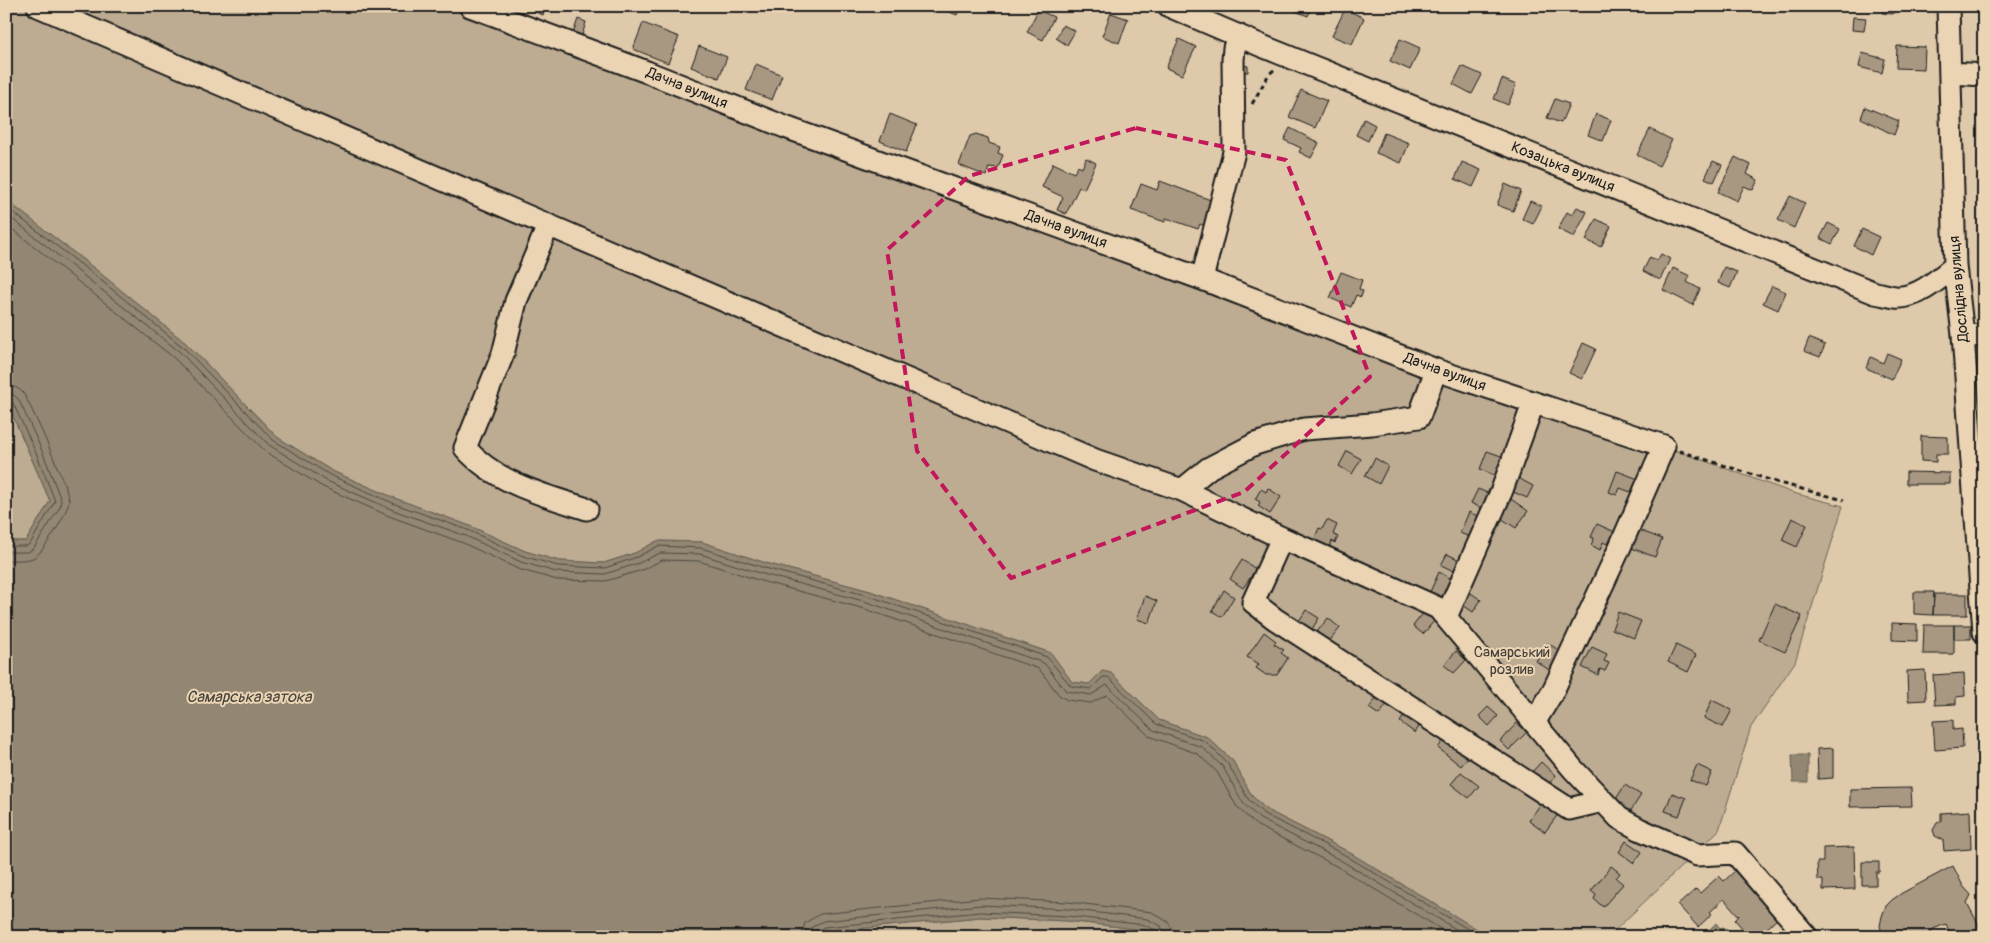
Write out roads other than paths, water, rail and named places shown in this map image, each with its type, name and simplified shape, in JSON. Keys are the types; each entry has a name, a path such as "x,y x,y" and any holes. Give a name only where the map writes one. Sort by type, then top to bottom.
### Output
{"street":[{"path":"38,6 1094,460 1182,490 1282,538 1438,608 1573,769 1619,818 1697,855 1735,853 1807,937"},
{"name":"Дачна вулиця","path":"470,6 648,72 785,127 1202,279 1436,370 1533,404 1664,446 1616,556 1552,693 1534,723"},
{"name":"Козацька вулиця","path":"1169,6 1875,293 1897,298 1914,294 1934,283 1955,266"},
{"name":"Дослідна вулиця","path":"1948,6 1955,266 1963,335 1984,632"},
{"path":"1202,279 1234,152 1233,60 1238,35"},
{"path":"1951,73 1984,75"},
{"path":"548,226 516,301 503,354 464,448 474,459 521,488 587,508"},
{"path":"1963,335 1984,336"},
{"path":"1182,490 1209,468 1255,444 1304,429 1372,424 1419,417 1436,370"},
{"path":"1446,616 1502,490 1533,404"},
{"path":"1282,538 1253,602 1275,619 1569,809 1603,801"}],"water":[{"name":"Самарська затока","path":"6,200 187,344 277,437 332,471 397,499 470,526 525,551 559,561 604,563 635,553 657,541 702,542 766,563 870,591 1051,653 1072,682 1089,684 1102,671 1111,673 1159,720 1207,737 1233,761 1252,796 1267,810 1345,850 1490,937 1158,937 1145,930 1067,921 980,917 825,932 817,937 6,937 6,541 26,541 50,501 6,400"},
{"path":"1792,755 1808,755 1808,782 1793,782"},
{"path":"1716,923 1720,928 1723,927 1730,931 1729,937 1711,937 1707,932"}],"park label":[{"name":"Самарський розлив","path":"1512,660"}]}
